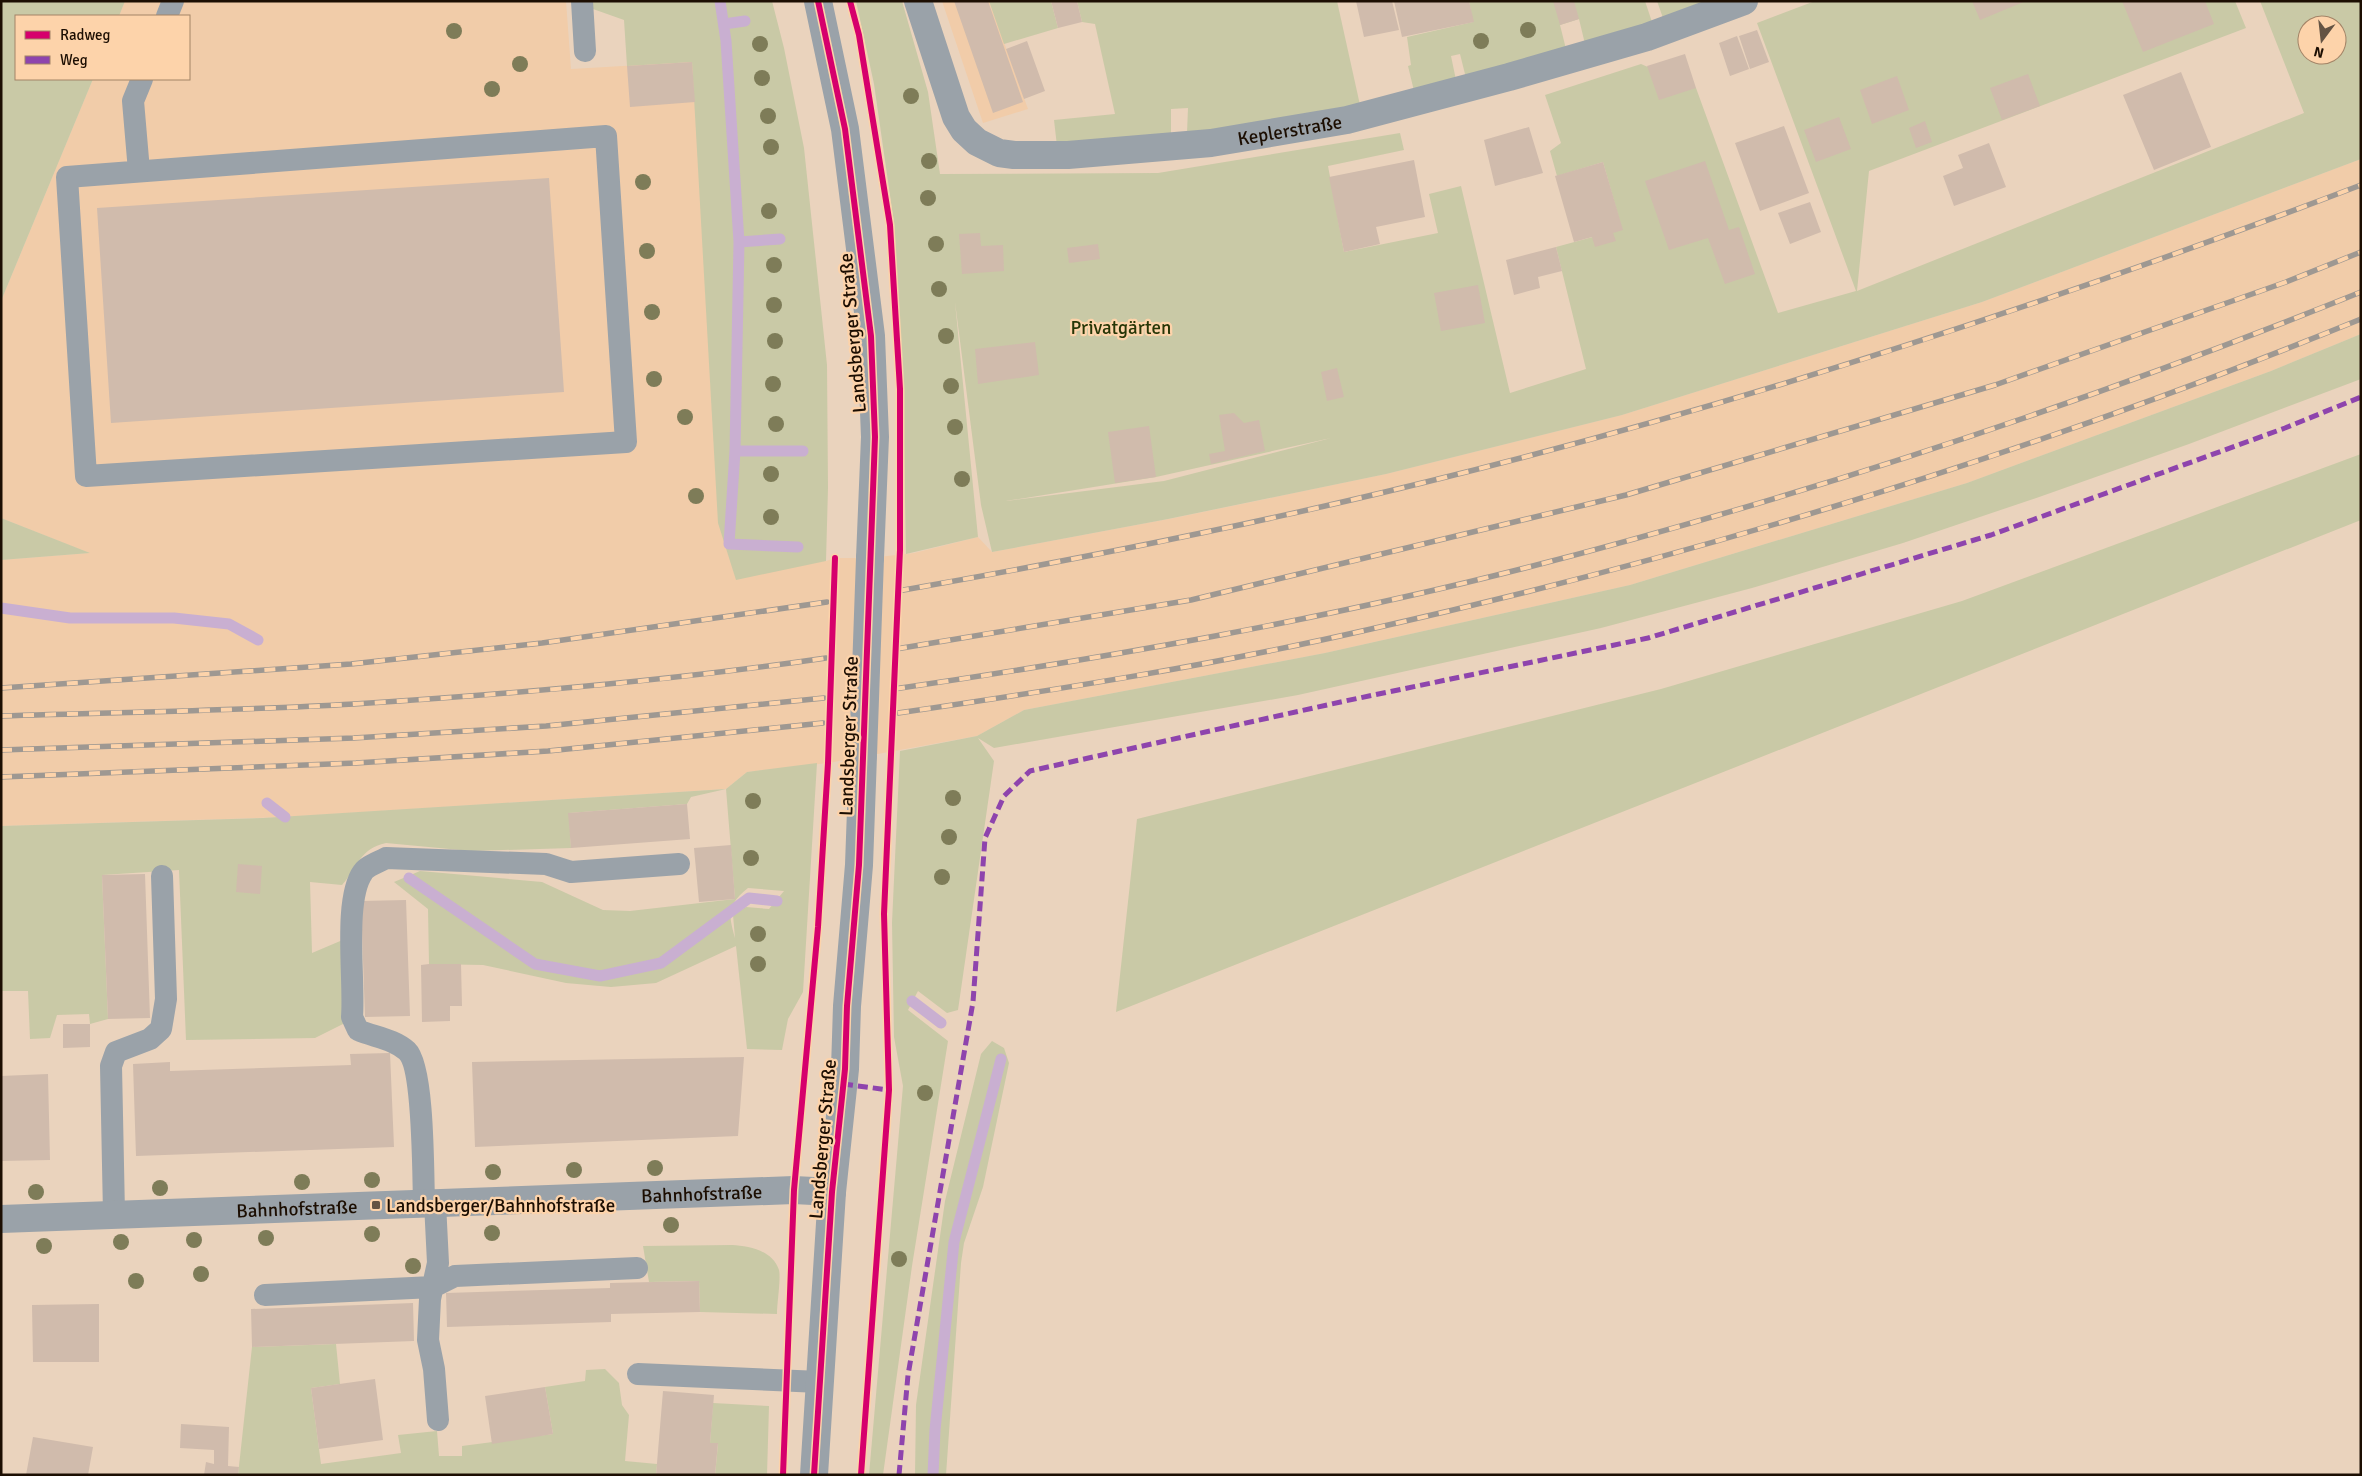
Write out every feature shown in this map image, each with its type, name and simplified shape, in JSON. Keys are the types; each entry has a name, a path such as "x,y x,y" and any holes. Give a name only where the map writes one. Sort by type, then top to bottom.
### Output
{"street":[{"name":"Landsberger Straße","path":"814,1475 832,1192 845,1069 847,1006 859,865 875,437 871,336 845,129 818,1"},
{"name":"Keplerstraße","path":"918,1 956,117 964,130 977,142 999,154 1030,156 1068,156 1211,143 1347,120 1578,58 1647,37 1744,1"},
{"name":"Bahnhofstraße","path":"1,1219 794,1190 832,1192"}],"lane":[{"path":"168,15 174,1"},
{"path":"582,1 585,51"},
{"path":"139,171 134,101 142,80"},
{"path":"606,136 626,442 86,476 67,177 139,171 606,136"},
{"path":"438,1420 434,1368 428,1340 430,1299 438,1263 429,1203 418,1077 409,1052 393,1042 358,1030 352,1017 352,905 364,870 386,858 546,864 571,872 679,864"},
{"path":"114,1214 110,1066 116,1052 150,1039 162,1029 166,999 162,876"},
{"path":"265,1295 433,1287 455,1276 637,1268"},
{"path":"638,1374 820,1382"}],"shaded area":[{"path":"125,1 566,1 571,69 692,62 826,561 835,558 870,558 914,553 978,537 992,552 1174,518 1386,474 1622,415 1982,302 2361,159 2361,334 2271,371 1967,483 1630,585 1325,653 1024,710 977,736 828,763 747,772 726,789 285,817 1,826 1,560 89,553 1,518 1,301 93,80 190,80 190,15 119,15"},
{"path":"942,1 989,1 1028,109 983,123"}],"green space":[{"path":"1,1 125,1 119,15 15,15 15,80 93,80 1,301"},
{"path":"593,1 772,1 784,48 804,148 827,365 828,488 826,561 736,580 718,523 692,62 627,66 624,20 593,9"},
{"name":"Privatgärten","path":"856,1 902,1 928,92 940,174 1158,173 1400,133 1404,150 1328,166 1344,252 1438,233 1429,194 1461,186 1510,393 1586,369 1556,247 1622,229 1603,162 1557,176 1550,151 1561,143 1545,95 1641,64 1696,88 1778,313 1856,291 1757,23 1815,1 2235,1 2246,28 1869,171 1857,291 2304,113 2260,1 2361,1 2361,159 1982,302 1622,415 1386,474 1168,519 992,552 981,505 955,302 978,537 906,554 903,387 894,223 874,84","holes":["1331,438 1164,481 1006,501 1156,477"]},
{"path":"989,1 1051,1 1058,28 1004,44"},
{"path":"1077,1 1337,1 1360,105 1329,112 1187,133 1188,108 1171,109 1171,134 1057,146 1054,120 1115,114 1095,24 1082,22"},
{"path":"1469,1 1645,1 1652,22 1585,44 1579,19 1560,25 1566,49 1466,78 1460,54 1451,56 1456,80 1414,91 1408,66 1411,65 1407,37 1473,22"},
{"path":"1657,1 1710,1 1663,18"},
{"path":"2361,334 2361,379 2189,444 2042,496 1903,543 1752,588 1601,628 1298,695 994,748 978,738 994,761 958,1010 947,1013 918,991 908,1010 948,1041 912,1266 883,1475 869,1475 903,1086 894,1037 892,923 900,751 977,736 1024,710 1325,653 1630,585 1967,483 2271,371"},
{"path":"2361,454 2361,520 1116,1012 1137,819 1661,689 1962,601"},
{"path":"1,518 90,553 1,560"},
{"path":"817,763 803,992 788,1019 782,1050 747,1049 736,946 656,983 611,987 566,983 483,965 429,964 428,909 394,882 420,871 542,882 603,910 630,911 735,899 726,789 747,772","holes":["748,888 784,891 769,909 746,907 733,915 735,938 730,916 733,905 741,894"]},
{"path":"726,789 691,797 687,804 569,813 571,848 471,851 386,843 364,854 342,885 310,882 312,953 345,939 347,1022 315,1038 186,1040 179,870 102,875 108,1019 90,1024 89,1014 57,1015 50,1038 30,1039 28,991 1,991 1,826 263,818"},
{"path":"992,1041 1004,1048 1009,1063 983,1187 964,1243 946,1475 915,1475 916,1405 945,1201 981,1054"},
{"path":"732,1245 759,1250 776,1263 779,1270 777,1314 700,1312 699,1281 649,1282 643,1246"},
{"path":"336,1344 340,1384 311,1388 321,1464 401,1453 398,1435 437,1431 439,1456 462,1456 462,1446 553,1434 545,1387 585,1381 586,1370 605,1369 619,1383 622,1405 629,1415 625,1461 657,1464 656,1475 238,1475 252,1347"},
{"path":"713,1403 769,1406 767,1475 715,1475 718,1444 710,1443"}],"building":[{"path":"954,1 988,1 1023,102 993,113"},
{"path":"1051,1 1077,1 1082,22 1058,28"},
{"path":"1356,1 1392,1 1399,30 1364,37"},
{"path":"1394,1 1469,1 1474,22 1402,37"},
{"path":"1553,1 1574,1 1579,19 1560,25"},
{"path":"1972,1 2026,1 1980,20"},
{"path":"2122,1 2205,1 2214,24 2143,52"},
{"path":"1757,30 1769,62 1750,69 1739,36"},
{"path":"1737,36 1749,69 1730,76 1719,43"},
{"path":"1027,41 1045,91 1024,99 1006,49"},
{"path":"1685,54 1696,88 1659,100 1647,66"},
{"path":"692,62 695,102 630,107 627,66"},
{"path":"2181,72 2211,147 2154,170 2123,95"},
{"path":"2028,74 2040,106 2002,120 1990,88"},
{"path":"1897,76 1909,110 1872,124 1860,90"},
{"path":"1839,117 1851,149 1816,162 1804,130"},
{"path":"1925,121 1932,142 1916,148 1909,128"},
{"path":"1784,126 1809,193 1760,211 1735,143"},
{"path":"1529,127 1543,173 1495,186 1484,140"},
{"path":"1989,143 2006,187 1954,206 1943,176 1963,168 1958,155"},
{"path":"1414,160 1425,217 1376,227 1380,244 1344,252 1329,177"},
{"path":"1705,161 1729,230 1739,227 1755,274 1725,284 1708,238 1669,250 1645,181"},
{"path":"1603,162 1623,230 1613,233 1616,241 1595,247 1592,237 1574,242 1555,176"},
{"path":"549,178 564,392 111,423 97,208"},
{"path":"1810,202 1821,232 1790,244 1778,213"},
{"path":"980,233 981,246 1003,245 1004,271 962,274 959,234"},
{"path":"1098,244 1100,259 1069,263 1067,248"},
{"path":"1556,247 1562,271 1538,277 1540,288 1514,295 1506,260"},
{"path":"1478,285 1485,323 1441,331 1434,293"},
{"path":"1035,342 1039,375 978,384 975,349"},
{"path":"1337,368 1344,397 1327,401 1321,372"},
{"path":"1234,413 1244,423 1259,420 1265,451 1211,464 1209,454 1225,451 1219,415"},
{"path":"1149,426 1156,477 1115,483 1108,432"},
{"path":"687,804 690,839 571,848 568,813"},
{"path":"731,845 735,899 699,902 694,848"},
{"path":"238,864 262,866 260,894 236,892"},
{"path":"145,874 150,1018 108,1019 102,875"},
{"path":"406,900 410,1016 365,1017 361,901"},
{"path":"461,964 462,1006 450,1006 450,1021 422,1022 421,965"},
{"path":"63,1024 90,1024 90,1047 63,1048"},
{"path":"390,1053 394,1147 136,1156 133,1064 170,1062 170,1071 351,1065 350,1054"},
{"path":"744,1057 738,1136 475,1147 472,1062"},
{"path":"48,1074 50,1160 1,1161 1,1076"},
{"path":"699,1281 700,1312 611,1314 611,1322 447,1327 446,1293 610,1288 610,1283"},
{"path":"413,1303 414,1341 252,1347 251,1309"},
{"path":"99,1304 99,1362 33,1362 32,1305"},
{"path":"375,1379 383,1440 319,1449 311,1388"},
{"path":"545,1387 553,1434 492,1444 485,1396"},
{"path":"663,1391 714,1395 710,1443 718,1443 715,1475 656,1475"},
{"path":"181,1424 229,1427 228,1466 239,1467 238,1475 204,1475 206,1462 214,1464 214,1450 180,1448"},
{"path":"33,1437 93,1447 88,1475 26,1475"}],"waterway":[{"path":"720,1 726,41 739,242 735,451 729,544 798,547"},
{"path":"724,24 745,21"},
{"path":"739,242 780,239"},
{"path":"735,451 803,451"},
{"path":"1,608 70,618 174,618 229,624 258,640"},
{"path":"267,803 285,817"},
{"path":"409,878 535,964 600,976 661,963 749,898 777,901"},
{"path":"912,1001 941,1023"},
{"path":"933,1475 935,1430 954,1242 1001,1059"}],"railway":[{"path":"898,591 1095,555 1291,514 1541,453 1660,420 1896,349 2013,310 2130,270 2361,185"},
{"path":"896,649 1191,600 1626,495 1995,385 2286,282 2361,252"},
{"path":"894,689 1211,637 1447,587 1632,540 1843,478 1948,444 2155,371 2361,292"},
{"path":"898,713 1076,686 1254,654 1371,629 1623,567 1872,495 1996,455 2240,367 2361,319"},
{"path":"1,688 351,664 542,643 827,602"},
{"path":"1,716 266,708 413,700 649,680 826,658"},
{"path":"1,750 354,738 546,726 824,698"},
{"path":"1,777 356,763 548,751 823,723"}],"marked path":[{"path":"899,1475 908,1375 973,1002 985,838 1004,796 1030,771 1345,701 1648,638 1991,535 2285,428 2361,397"},
{"path":"843,1084 889,1090 889,1094"}],"cycle path":[{"path":"814,1475 832,1192 845,1069 847,1006 859,865 875,437 871,336 845,129 818,1"},
{"path":"850,1 859,35 890,225 900,389 900,550 884,914 889,1090 861,1475"},
{"path":"783,1475 794,1190 818,927 828,763 835,558"}],"place":[{"name":"Landsberger/Bahnhofstraße","path":"376,1205"}]}
